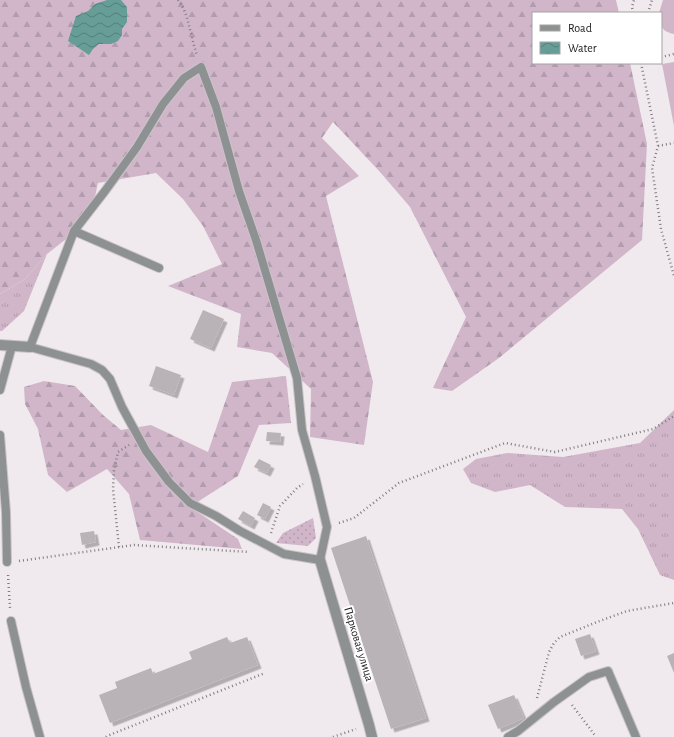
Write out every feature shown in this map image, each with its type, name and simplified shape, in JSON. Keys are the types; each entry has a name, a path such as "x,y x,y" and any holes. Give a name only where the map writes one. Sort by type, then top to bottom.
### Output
{"street":[{"path":"0,345 30,347"},
{"name":"Парковая улица","path":"320,560 372,737"}],"lane":[{"path":"201,67 216,107 239,191 256,240 297,378 302,430 327,527 320,560 284,554 190,503 169,482 146,451 122,407 110,379 102,370 91,364 30,347 74,231 137,147 163,104 184,78 201,67"},
{"path":"74,231 159,268"},
{"path":"0,390 12,346"},
{"path":"0,435 6,512 7,562"},
{"path":"11,621 26,687 40,737"},
{"path":"508,737 589,677 608,671 636,737"}],"path":[{"path":"178,0 183,6 187,17 201,67"},
{"path":"633,12 632,7 634,0"},
{"path":"648,12 652,0"},
{"path":"662,57 674,54"},
{"path":"641,64 658,146 652,168 661,229 674,276"},
{"path":"658,146 674,143"},
{"path":"327,527 354,518 399,483 505,443 554,452 653,429 674,416"},
{"path":"119,547 112,489 114,471 118,452 140,439"},
{"path":"267,546 280,506 297,488 315,476"},
{"path":"11,621 7,562 134,545 252,552"},
{"path":"527,724 536,703 549,652 554,643 560,637 627,611 674,603"},
{"path":"106,737 266,674"},
{"path":"564,695 596,737"},
{"path":"333,737 369,725"}],"green space":[{"path":"0,0 616,0 619,12 532,12 532,64 630,64 647,144 642,240 499,358 452,391 433,388 466,317 410,207 380,172 333,122 322,138 359,176 326,196 373,382 364,445 310,437 311,389 272,353 237,347 241,314 168,286 222,264 203,226 183,199 156,173 98,183 92,210 70,236 47,254 25,279 0,294"},
{"path":"663,0 674,0 674,34 669,33 662,27 662,12 659,12"},
{"path":"674,62 674,126 662,64"},
{"path":"47,254 24,311 2,331 0,331 0,294 25,279"},
{"path":"286,376 291,423 259,425 238,476 199,501 193,509 238,539 242,549 140,540 129,494 107,469 67,492 48,475 38,429 25,404 24,387 44,381 75,386 103,415 121,430 151,425 208,452 232,382"},
{"path":"674,410 674,580 660,575 638,529 622,509 565,507 530,485 495,492 471,483 463,469 476,459 507,453 563,457 640,443"},
{"path":"313,518 316,538 308,546 276,543 283,533"}],"water":[{"path":"107,0 121,0 127,7 127,22 122,29 122,35 118,41 111,44 99,44 89,55 68,41 76,16 88,11 95,4"}],"building":[{"path":"203,310 224,319 211,348 190,339"},
{"path":"156,366 181,375 174,395 149,386"},
{"path":"267,432 281,433 280,442 266,441"},
{"path":"259,459 271,465 267,473 254,467"},
{"path":"263,503 271,507 265,519 257,515"},
{"path":"243,511 255,518 251,526 238,519"},
{"path":"94,531 96,542 82,545 80,533"},
{"path":"366,536 426,718 391,729 331,548"},
{"path":"590,634 596,651 581,656 575,639"},
{"path":"227,637 230,643 247,637 258,665 110,723 99,695 117,688 115,682 151,668 153,674 192,659 189,652"},
{"path":"674,653 674,673 667,656"},
{"path":"514,695 524,718 498,729 488,705"}]}
